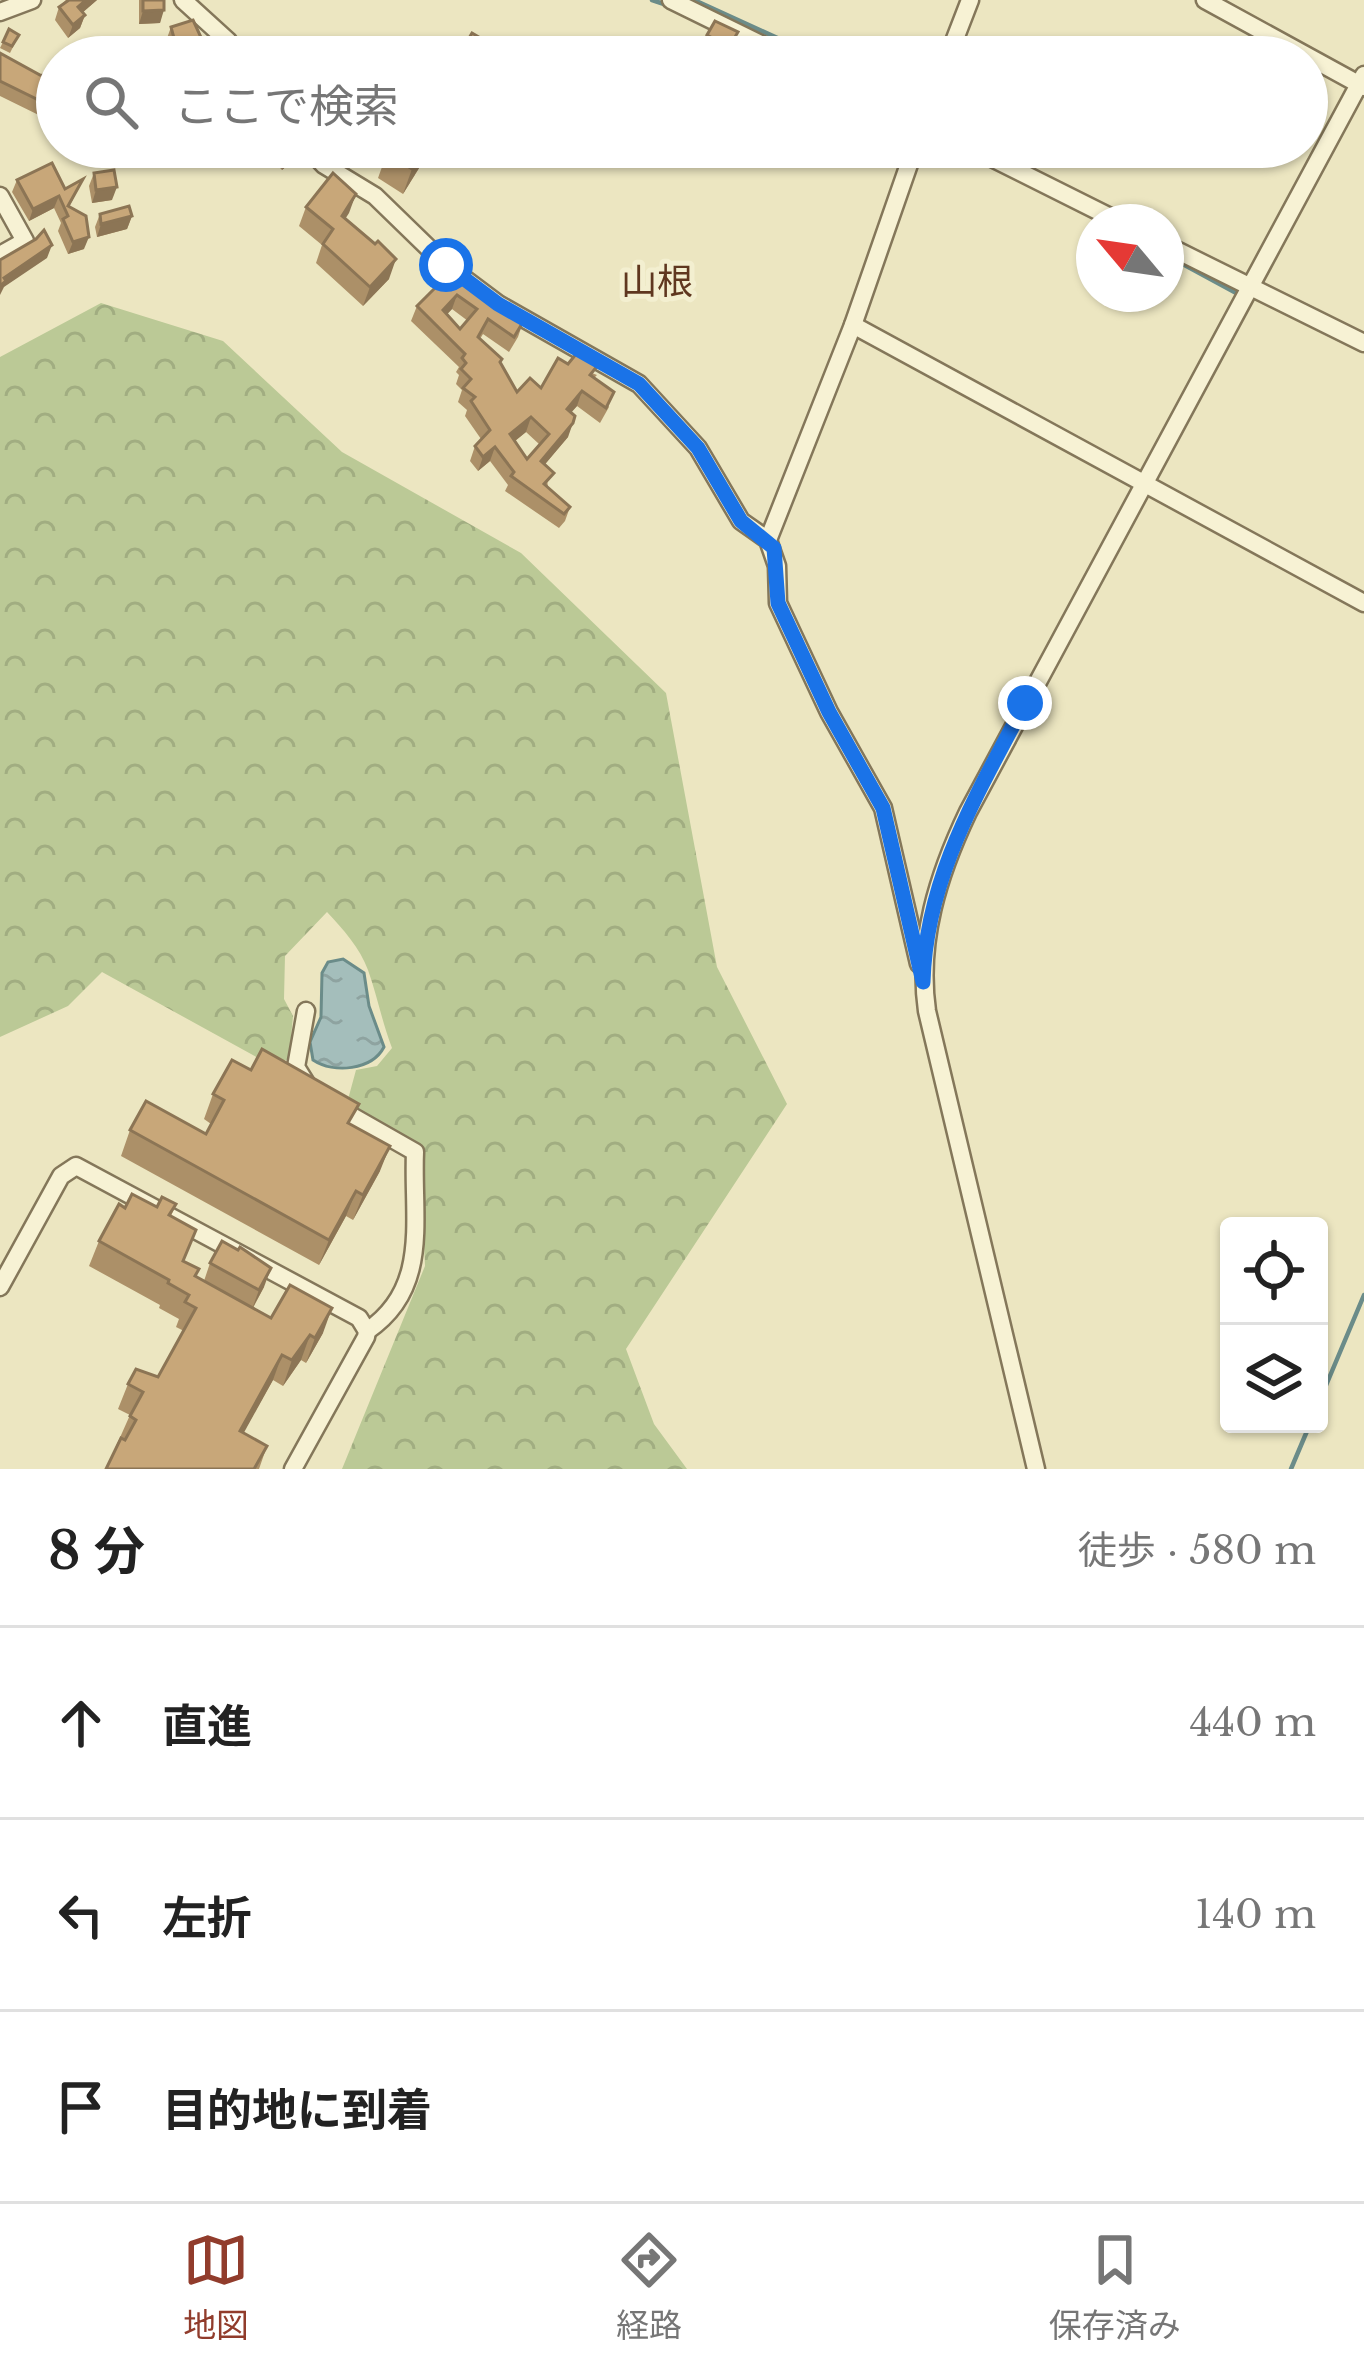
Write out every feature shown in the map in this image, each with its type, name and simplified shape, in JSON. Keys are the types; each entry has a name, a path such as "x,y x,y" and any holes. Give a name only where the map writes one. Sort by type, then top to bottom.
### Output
{"street":[{"path":"0,12 32,0"},
{"path":"183,0 223,36"},
{"path":"671,0 744,36"},
{"path":"956,36 970,0"},
{"path":"1204,0 1274,36"},
{"path":"1328,64 1363,82 1328,146"},
{"path":"328,168 375,196 446,265 498,304 639,384 698,448 741,521 774,548 778,603 829,712 883,808 940,1073 1036,1469"},
{"path":"768,540 853,325 908,168"},
{"path":"1012,168 1084,204"},
{"path":"923,982 932,905 948,855 1316,168"},
{"path":"0,196 25,242 0,255"},
{"path":"1184,254 1364,343"},
{"path":"853,325 1364,603"},
{"path":"293,1469 367,1330 390,1311 416,1265 415,1152 329,1102 299,1076 296,1067 306,1012"},
{"path":"0,1288 61,1176 76,1166 352,1315 367,1330"}],"green space":[{"path":"101,303 223,341 342,452 521,553 666,693 717,967 787,1104 626,1349 654,1424 687,1469 342,1469 425,1266 420,1150 347,1103 356,1070 377,1066 392,1048 365,962 327,912 285,956 284,999 293,1016 289,1059 271,1065 102,972 68,1006 0,1037 0,357"}],"water":[{"path":"343,959 364,973 369,1006 384,1047 371,1061 342,1068 313,1060 310,1042 321,1017 322,973 328,962"}],"building":[{"path":"69,0 86,0 78,7 85,15 73,25 59,7"},
{"path":"143,0 164,0 164,10 143,11"},
{"path":"193,20 200,36 173,36 171,27"},
{"path":"715,21 738,32 736,36 707,35"},
{"path":"9,29 19,35 12,46 3,42"},
{"path":"0,53 36,73 36,99 0,81"},
{"path":"42,168 54,168 65,189 83,179 68,206 86,216 89,237 73,242 59,196 33,209 17,180"},
{"path":"114,170 117,187 96,190 94,173"},
{"path":"333,173 356,194 342,216 396,259 370,287 323,244 333,229 306,207"},
{"path":"129,206 132,216 101,224 100,214"},
{"path":"44,230 52,245 4,278 0,286 0,260"},
{"path":"459,272 523,322 514,337 488,319 478,337 502,359 517,392 530,378 541,388 558,358 568,364 581,348 602,360 590,375 614,392 606,408 582,391 567,409 575,416 573,423 541,461 554,473 544,484 570,507 564,514 511,476 514,472 495,447 483,457 475,446 490,430 471,401 475,397 463,388 471,379 461,369 465,354 417,306 449,274 454,279","holes":["457,295 477,309 460,329 443,310","531,417 549,434 527,459 510,434"]},
{"path":"262,1049 359,1104 348,1123 390,1146 363,1195 356,1191 329,1240 130,1130 146,1101 206,1134 224,1100 213,1094 232,1060 251,1070"},
{"path":"132,1194 157,1207 162,1197 176,1204 169,1215 196,1230 183,1261 199,1269 195,1276 271,1318 290,1285 332,1308 315,1338 310,1335 292,1360 282,1355 240,1431 267,1446 254,1469 106,1469 136,1420 130,1416 143,1392 128,1384 136,1369 158,1377 196,1308 185,1302 189,1295 169,1280 99,1241 119,1204 125,1208"},
{"path":"222,1241 271,1268 259,1290 210,1263"}],"waterway":[{"path":"652,0 664,4"},
{"path":"694,0 773,36"},
{"path":"1184,265 1238,294"},
{"path":"1328,1381 1364,1295"},
{"path":"1291,1469 1306,1433"}],"district":[{"name":"山根","path":"657,281"}],"route":[{"path":"446,265 498,304 639,384 698,448 741,521 774,548 778,603 829,712 883,808 923,982 932,905 948,855 1025,703"}]}
